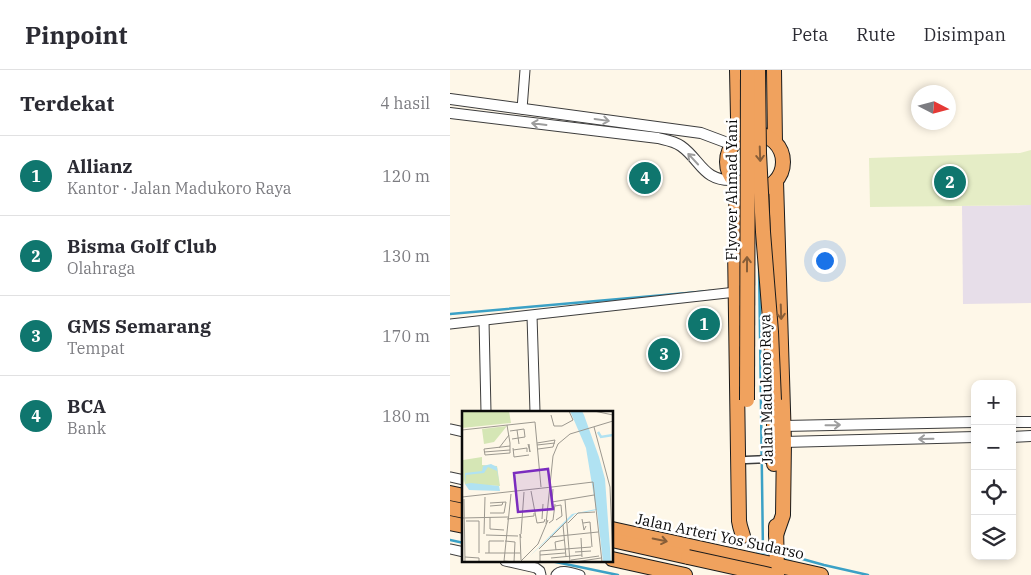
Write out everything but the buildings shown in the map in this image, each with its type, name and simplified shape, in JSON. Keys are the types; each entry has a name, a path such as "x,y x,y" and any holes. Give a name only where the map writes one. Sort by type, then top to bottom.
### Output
{"highway":[{"path":"737,70 738,141"},
{"name":"Flyover Ahmad Yani","path":"747,400 748,70"},
{"name":"Flyover Ahmad Yani","path":"758,70 762,222 771,332 774,400"},
{"path":"774,70 775,142"},
{"path":"754,134 770,137 775,142 780,148 784,163 776,181 769,186 753,190 739,184 729,172 728,163 729,153 738,141 754,134"},
{"name":"Jalan Madukoro Raya","path":"776,181 784,426 783,515 776,538"},
{"name":"Jalan Madukoro Raya","path":"739,184 735,248 739,521 743,536"},
{"name":"Jalan Madukoro Raya","path":"742,575 748,460 747,400"},
{"name":"Jalan Madukoro Raya","path":"774,400 771,460 776,538 775,572"},
{"name":"Jalan Arteri Yos Sudarso","path":"614,529 743,558 775,572 821,575"},
{"path":"614,541 686,565"},
{"path":"614,546 686,565 748,575"},
{"path":"614,559 775,572"}],"street":[{"path":"522,109 525,70"},
{"path":"450,99 701,133 738,141"},
{"path":"450,113 671,141 683,148 714,178 739,184"},
{"path":"450,324 532,316 736,287"},
{"path":"532,316 535,411"},
{"path":"484,321 486,411"},
{"path":"784,426 971,422"},
{"path":"1016,422 1031,422"},
{"path":"1016,437 1031,436"},
{"path":"784,442 971,437"},
{"path":"748,460 771,460"},
{"path":"510,562 536,568 540,571 541,575"},
{"path":"556,575 558,572 564,571 580,575"}],"shaded area":[{"path":"1031,205 1031,303 963,304 962,206"}],"green space":[{"path":"1031,150 1031,205 870,207 869,158 1020,153"}],"waterway":[{"path":"759,261 763,552"},
{"path":"450,314 710,291"},
{"path":"450,540 462,543"},
{"path":"763,552 788,555"},
{"path":"788,555 868,575"},
{"path":"556,562 618,575"}],"place":[{"name":"BCA","path":"645,178"},
{"name":"Bisma Golf Club","path":"950,182"},
{"name":"Allianz","path":"704,324"},
{"name":"GMS Semarang","path":"664,354"}]}
